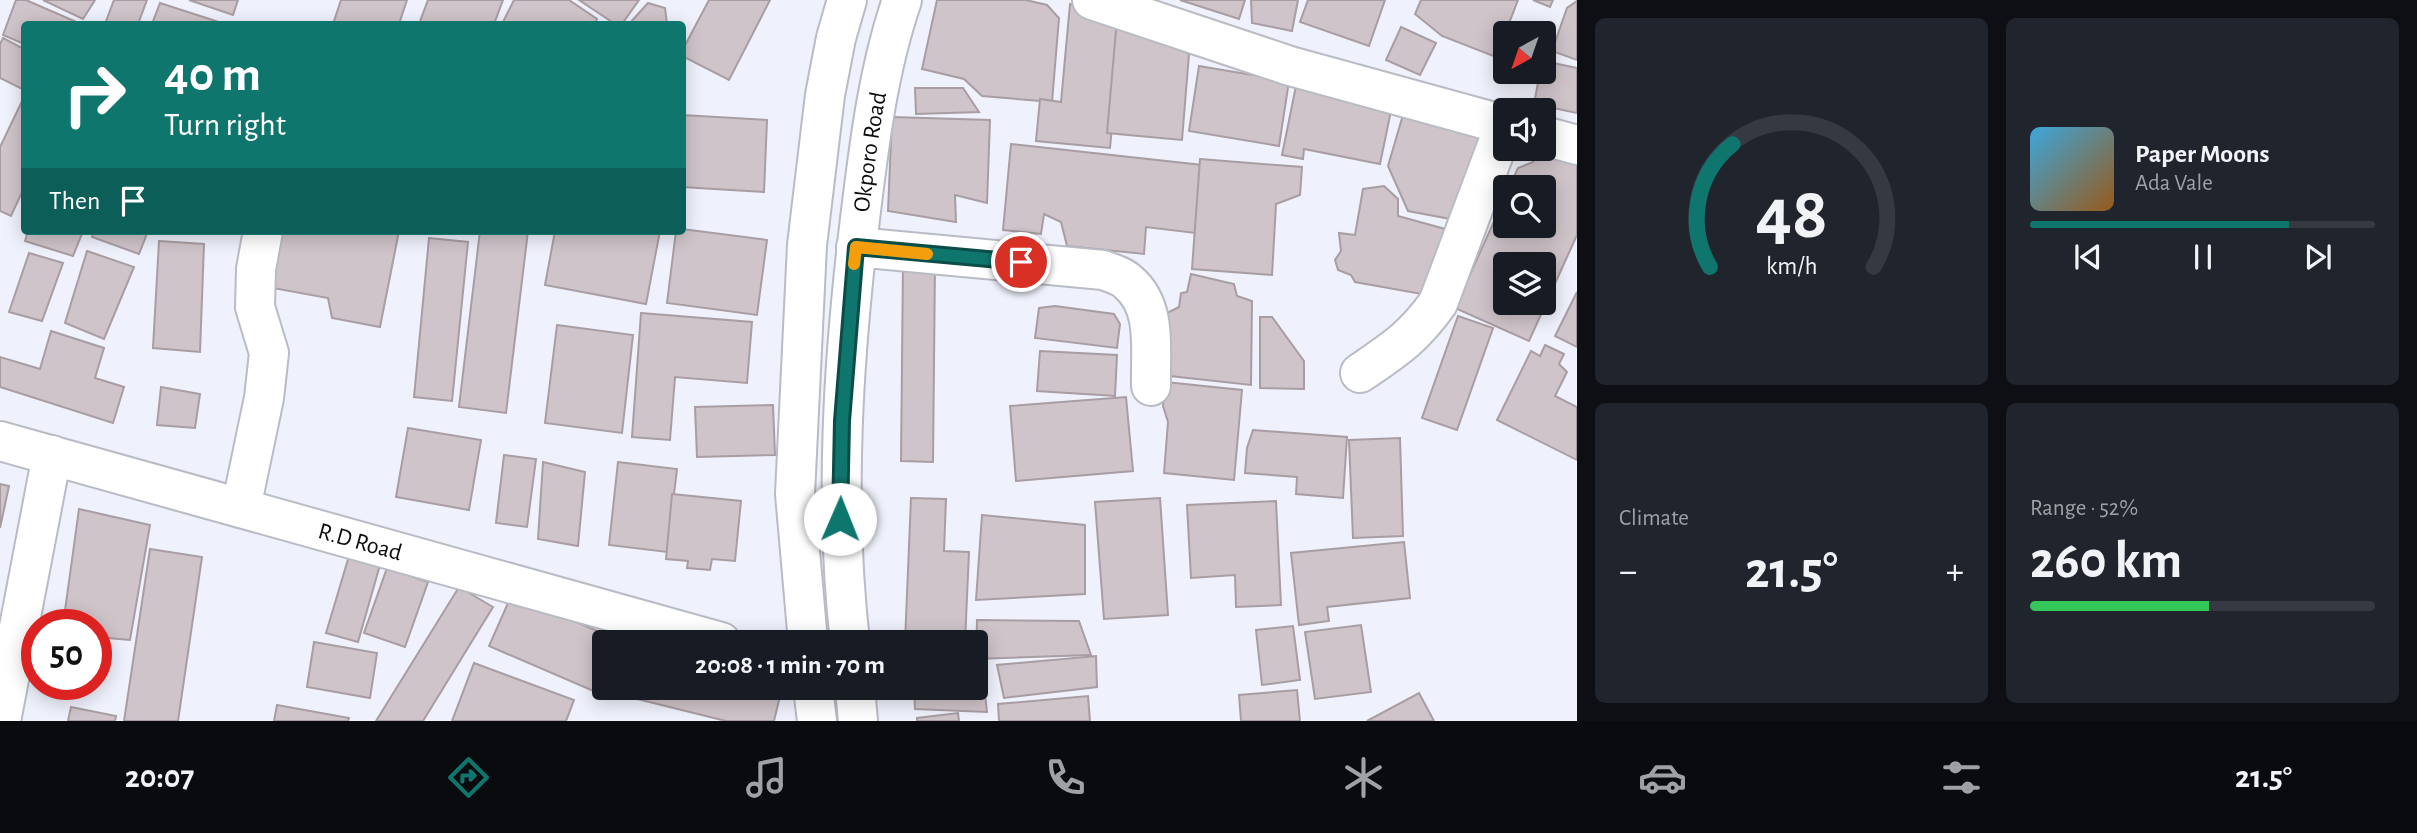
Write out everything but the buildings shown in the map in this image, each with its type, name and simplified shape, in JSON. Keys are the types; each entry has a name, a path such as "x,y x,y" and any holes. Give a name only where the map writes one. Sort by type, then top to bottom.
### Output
{"street":[{"name":"Okporo Road","path":"807,630 795,494 806,258 825,95 836,38 848,0"},
{"name":"Okporo Road","path":"849,630 840,505 842,421 856,247 869,145 886,55 901,0"},
{"path":"1092,0 1290,66 1493,122"},
{"path":"1556,139 1577,145"},
{"path":"1360,373 1405,343 1422,326 1438,303 1493,157"},
{"path":"241,508 264,398 269,353 255,307 256,269 262,235"},
{"path":"856,247 1103,270 1126,280 1141,296 1149,316 1151,386"},
{"name":"R.D Road","path":"0,440 678,630"},
{"path":"1,721 52,455"},
{"path":"814,700 817,721"},
{"path":"856,700 858,721"}],"slow traffic":[{"path":"854,264 856,247 927,254"}],"route":[{"path":"840,519 842,421 856,247 1021,262"}]}
